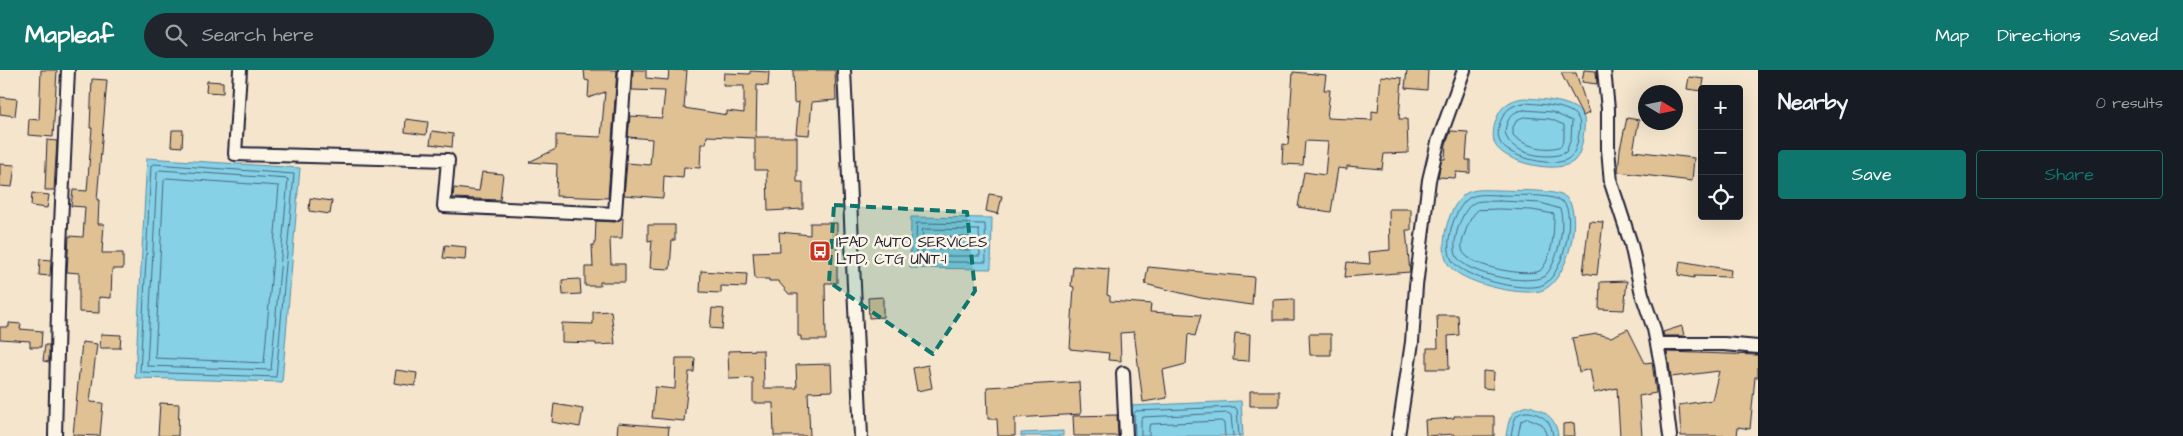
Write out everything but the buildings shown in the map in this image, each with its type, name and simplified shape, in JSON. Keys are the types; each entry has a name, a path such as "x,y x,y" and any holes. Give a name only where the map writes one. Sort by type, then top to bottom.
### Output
{"street":[{"path":"55,436 59,269 68,70"},
{"path":"240,70 234,154 448,160 444,206 614,214 625,70"},
{"path":"844,70 861,436"},
{"path":"1398,436 1412,342 1416,286 1429,180 1438,142 1464,70"},
{"path":"1604,70 1608,109 1608,149 1611,183 1631,244 1661,364 1670,436"},
{"path":"1656,344 1724,344 1758,347"},
{"path":"1123,373 1126,436"}],"highlighted area":[{"path":"834,205 967,212 975,291 933,354 829,282"}],"water":[{"path":"1524,98 1566,104 1580,112 1584,118 1584,132 1578,156 1574,161 1557,167 1533,165 1511,157 1496,146 1493,132 1499,113 1509,103"},
{"path":"147,158 300,168 282,382 135,378"},
{"path":"1482,190 1550,192 1564,196 1570,203 1573,214 1571,245 1566,261 1559,275 1550,285 1540,291 1531,292 1505,290 1464,277 1448,264 1444,247 1446,227 1454,208 1465,194"},
{"path":"911,217 992,218 991,269 910,268"},
{"path":"1241,401 1243,436 1130,436 1129,406"},
{"path":"1530,406 1541,411 1552,420 1558,436 1506,436 1508,424 1514,412 1523,407"},
{"path":"1063,431 1063,436 1021,436 1021,433"}],"place":[{"name":"IFAD AUTO SERVICES LTD, CTG UNIT-1","path":"820,251"}]}
